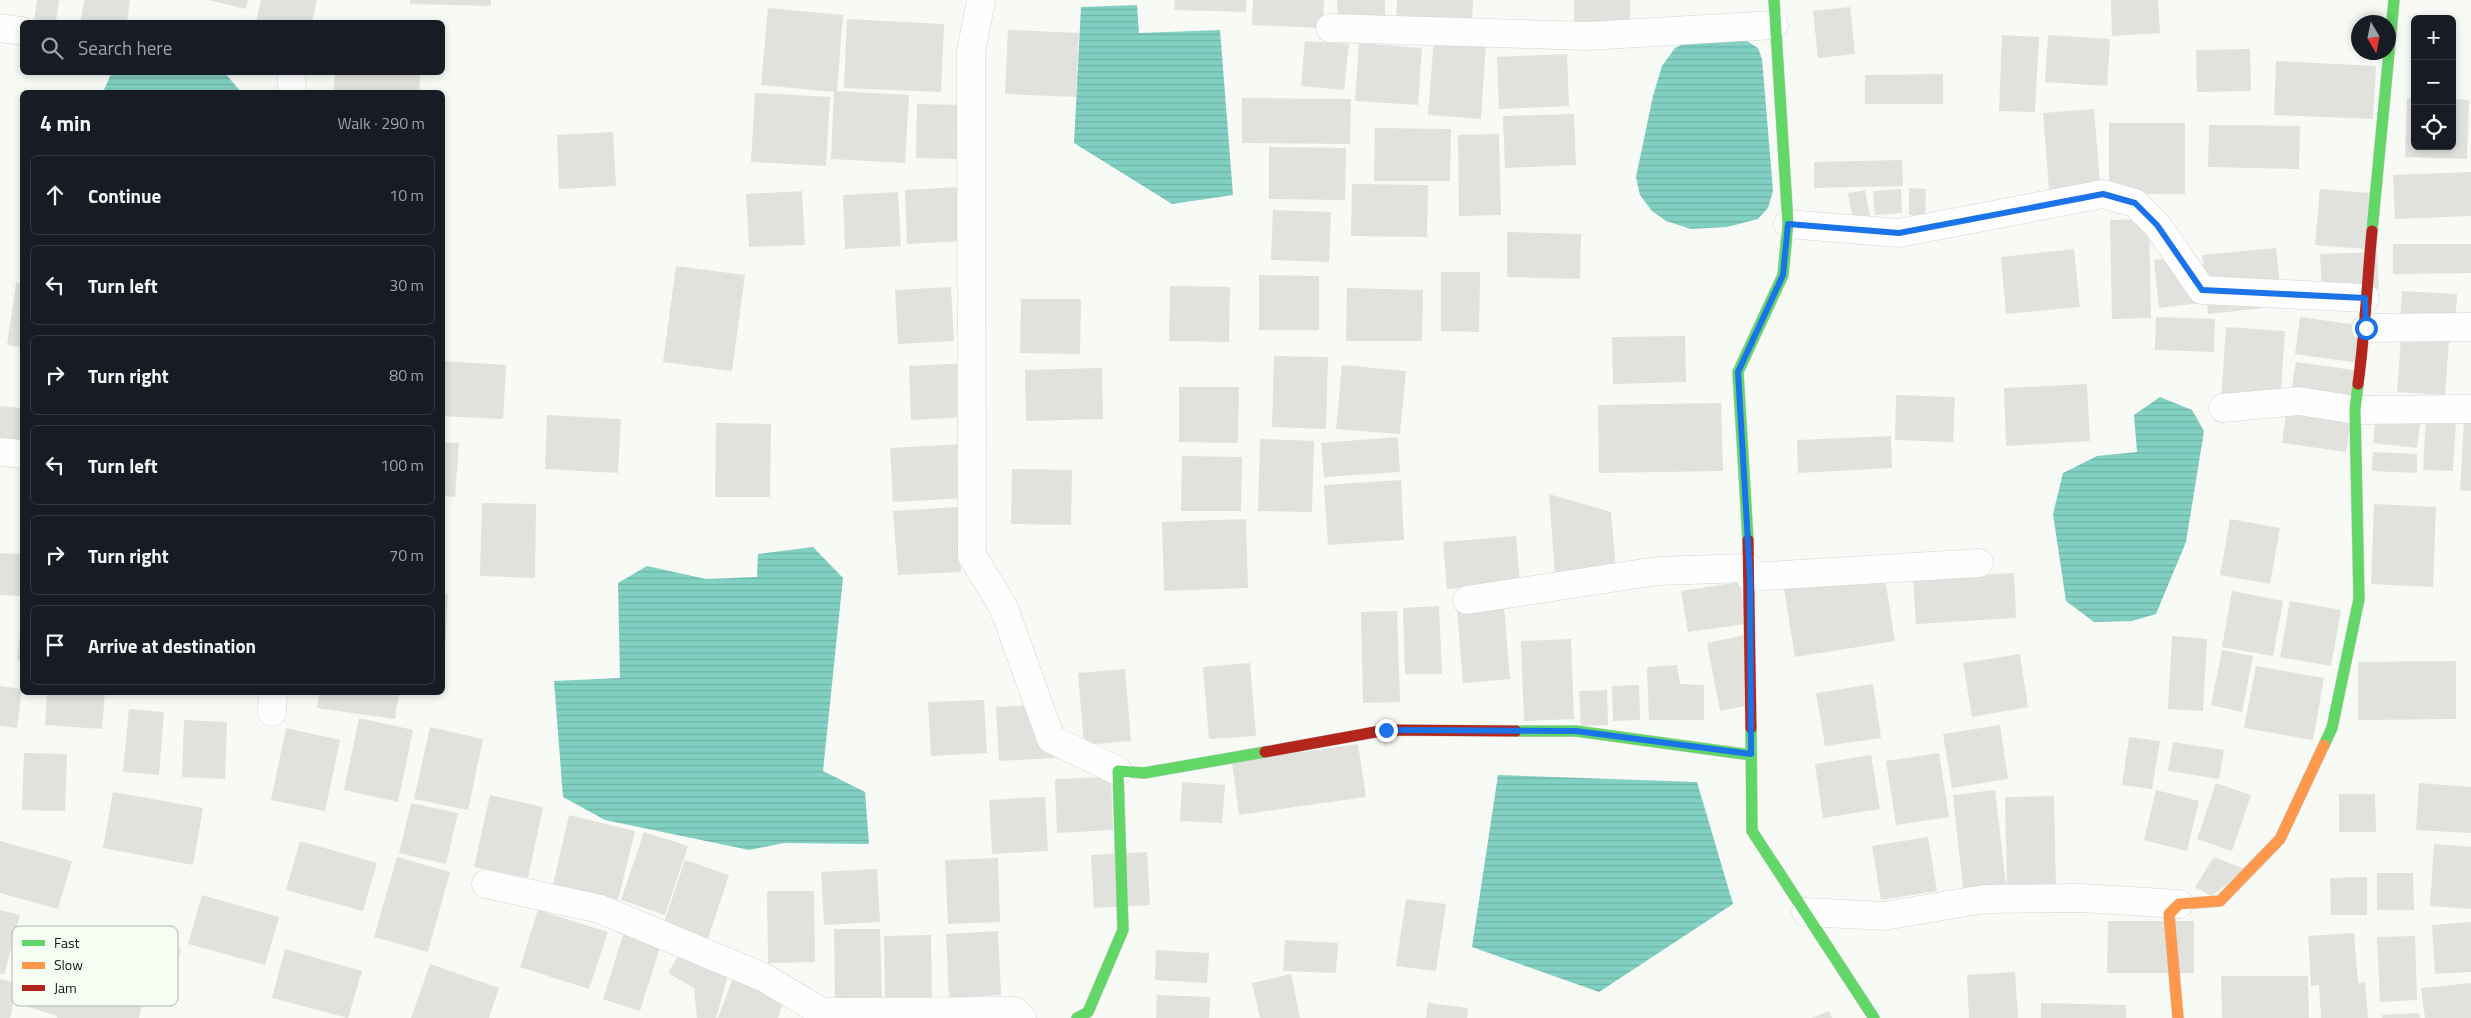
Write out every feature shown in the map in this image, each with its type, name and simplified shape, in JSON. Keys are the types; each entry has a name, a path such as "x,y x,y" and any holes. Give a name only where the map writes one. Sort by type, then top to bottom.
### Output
{"street":[{"path":"981,0 971,52 972,556 1002,606 1051,739 1118,771 1144,773 1386,730 1576,731 1751,754"},
{"path":"1806,912 1884,916 1984,899 2080,898 2179,904 2220,901 2280,839 2332,728 2359,599 2355,410 2366,328 2365,298 2380,164 2394,0"},
{"path":"1330,28 1587,36 1774,12 1788,224 1783,275 1738,372 1750,572 1752,831 1874,1018"},
{"path":"0,28 20,31"},
{"path":"291,75 292,90"},
{"path":"1788,224 1899,233 2103,194 2135,203 2157,225 2202,290 2365,298"},
{"path":"2366,328 2471,327"},
{"path":"2223,408 2299,402 2355,410 2471,409"},
{"path":"0,452 20,454"},
{"path":"1467,600 1657,570 1750,572 1979,563"},
{"path":"1077,1018 1088,1012 1123,930 1118,771"},
{"path":"486,884 600,909 763,977 822,1012 1014,1011 1022,1018"},
{"path":"2178,1018 2170,914 2179,904"}],"water":[{"path":"1137,5 1139,33 1220,30 1233,195 1172,204 1074,143 1081,7"},
{"path":"1742,38 1758,48 1762,59 1773,191 1768,208 1758,219 1727,227 1691,229 1666,221 1652,211 1640,195 1636,177 1653,96 1662,66 1675,48 1692,40"},
{"path":"111,75 227,75 239,90 104,90"},
{"path":"2160,397 2192,410 2204,431 2186,542 2156,614 2132,621 2094,622 2066,601 2053,514 2063,473 2097,456 2137,452 2134,415"},
{"path":"813,547 843,578 823,771 865,792 869,844 784,843 749,850 605,820 563,797 554,681 620,678 618,583 647,566 706,579 757,577 758,554"},
{"path":"1498,775 1697,782 1733,904 1599,992 1472,947"}],"building":[{"path":"37,0 59,0 56,20 34,20"},
{"path":"84,0 130,0 127,20 81,20"},
{"path":"208,0 248,0 246,9"},
{"path":"261,0 317,0 312,20 256,20"},
{"path":"410,0 491,0 491,6 410,4"},
{"path":"1175,0 1246,0 1246,12 1174,10"},
{"path":"1253,0 1324,0 1323,28 1252,25"},
{"path":"1337,0 1385,0 1385,18 1338,20"},
{"path":"1397,0 1473,0 1472,23 1396,23"},
{"path":"1574,0 1630,0 1630,24 1574,24"},
{"path":"2111,0 2158,0 2160,33 2112,36"},
{"path":"1850,7 1855,54 1818,58 1813,11"},
{"path":"768,8 843,15 837,91 909,95 905,163 831,159 834,92 761,85"},
{"path":"847,19 944,24 941,92 844,88"},
{"path":"1008,30 1079,33 1076,97 1005,94"},
{"path":"2002,35 2039,37 2035,112 1999,111"},
{"path":"2048,35 2110,39 2107,86 2045,82"},
{"path":"1434,39 1486,43 1481,119 1428,115"},
{"path":"1305,41 1349,44 1344,90 1301,86"},
{"path":"1359,43 1422,48 1418,105 1355,101"},
{"path":"2250,49 2251,91 2197,92 2196,50"},
{"path":"1567,54 1569,106 1499,109 1497,57"},
{"path":"2276,61 2376,66 2373,119 2274,115"},
{"path":"1943,74 1943,104 1865,104 1865,75"},
{"path":"335,75 420,75 419,90 334,90"},
{"path":"755,93 830,97 826,166 751,162"},
{"path":"1242,98 1351,99 1350,144 1242,143"},
{"path":"2407,98 2411,98 2411,150 2456,150 2456,99 2469,100 2467,159 2405,157"},
{"path":"917,104 964,105 962,159 916,158"},
{"path":"2094,109 2101,196 2050,201 2043,113"},
{"path":"1574,114 1576,165 1505,168 1503,116"},
{"path":"2109,123 2185,123 2185,194 2109,194"},
{"path":"2209,125 2300,126 2299,169 2208,167"},
{"path":"1375,128 1451,129 1450,181 1374,181"},
{"path":"613,132 616,186 559,189 557,135"},
{"path":"1499,134 1501,215 1459,216 1458,135"},
{"path":"1269,147 1346,148 1345,200 1269,199"},
{"path":"1902,160 1903,186 1814,188 1814,162"},
{"path":"2471,172 2471,216 2395,219 2393,175"},
{"path":"1352,184 1428,185 1427,237 1351,236"},
{"path":"961,187 964,241 907,244 905,190"},
{"path":"1909,188 1926,189 1925,215 1909,215"},
{"path":"1901,189 1902,213 1875,215 1873,191"},
{"path":"2320,189 2370,193 2366,249 2315,245"},
{"path":"1865,190 1870,216 1853,219 1848,193"},
{"path":"802,191 805,245 749,247 746,194"},
{"path":"898,192 901,246 845,249 843,195"},
{"path":"1273,210 1331,212 1329,262 1271,260"},
{"path":"2149,219 2151,318 2112,319 2110,220"},
{"path":"1507,232 1581,234 1580,279 1507,277"},
{"path":"2393,244 2471,244 2471,273 2393,274"},
{"path":"2276,248 2282,306 2208,314 2202,255"},
{"path":"2074,249 2080,307 2006,314 2001,257"},
{"path":"2377,252 2379,289 2322,292 2320,254"},
{"path":"2196,255 2201,303 2159,308 2154,260"},
{"path":"676,266 745,275 732,371 663,362"},
{"path":"1441,272 1480,272 1479,332 1441,331"},
{"path":"1259,275 1319,276 1319,330 1259,330"},
{"path":"16,283 20,284 20,347 7,345"},
{"path":"1170,286 1230,287 1229,342 1169,341"},
{"path":"951,287 954,341 898,344 895,290"},
{"path":"1347,288 1423,290 1422,341 1346,341"},
{"path":"2402,291 2457,294 2455,326 2400,321"},
{"path":"1021,299 1081,299 1080,354 1020,353"},
{"path":"2156,317 2215,319 2214,352 2155,350"},
{"path":"2300,317 2365,326 2359,363 2295,354"},
{"path":"2226,327 2285,331 2280,405 2221,401"},
{"path":"1685,336 1686,382 1613,384 1612,337"},
{"path":"2401,338 2449,341 2445,395 2397,392"},
{"path":"1274,356 1328,357 1326,429 1272,427"},
{"path":"445,361 506,365 503,419 445,416"},
{"path":"2296,362 2360,371 2355,408 2290,399"},
{"path":"965,363 968,417 911,420 909,366"},
{"path":"1342,365 1406,371 1400,434 1336,429"},
{"path":"1102,368 1103,419 1026,421 1025,370"},
{"path":"2087,384 2090,441 2006,446 2004,388"},
{"path":"1179,387 1239,387 1238,443 1179,442"},
{"path":"1896,395 1955,397 1953,442 1895,440"},
{"path":"1721,403 1723,471 1599,473 1598,405"},
{"path":"2287,405 2352,414 2346,452 2282,443"},
{"path":"0,406 20,408 20,452 0,450"},
{"path":"2376,414 2421,419 2417,448 2373,443"},
{"path":"547,415 621,419 618,473 545,469"},
{"path":"2426,418 2456,420 2453,471 2423,470"},
{"path":"2464,419 2471,419 2471,491 2460,490"},
{"path":"716,423 771,424 770,497 715,497"},
{"path":"1891,436 1892,468 1798,473 1797,440"},
{"path":"1398,437 1400,472 1324,477 1321,443"},
{"path":"1260,439 1314,441 1312,512 1258,511"},
{"path":"445,442 459,443 455,497 445,496"},
{"path":"964,444 967,498 893,502 890,448"},
{"path":"2373,452 2417,454 2417,473 2372,471"},
{"path":"1182,456 1242,457 1241,511 1181,511"},
{"path":"1012,469 1072,470 1071,525 1011,524"},
{"path":"1401,480 1404,540 1328,545 1324,485"},
{"path":"1549,494 1611,512 1617,584 1556,588"},
{"path":"482,503 536,504 535,578 480,576"},
{"path":"2374,504 2436,507 2433,587 2371,584"},
{"path":"958,507 961,572 898,575 893,511"},
{"path":"1246,519 1248,588 1164,591 1162,522"},
{"path":"2230,519 2280,528 2270,584 2220,575"},
{"path":"1516,536 1520,582 1447,589 1443,542"},
{"path":"0,553 20,554 20,596 0,595"},
{"path":"1883,566 1895,641 1795,657 1783,582"},
{"path":"2014,573 2016,618 1916,624 1913,579"},
{"path":"1740,582 1746,624 1688,632 1681,591"},
{"path":"2232,591 2283,601 2273,656 2222,647"},
{"path":"445,594 448,594 445,649"},
{"path":"2290,601 2341,610 2331,666 2280,657"},
{"path":"1439,606 1442,674 1405,674 1403,608"},
{"path":"1504,607 1510,679 1463,683 1457,610"},
{"path":"1397,611 1400,702 1363,703 1361,612"},
{"path":"20,633 20,661 17,660"},
{"path":"1745,635 1755,704 1720,711 1707,643"},
{"path":"2172,636 2207,639 2203,711 2168,709"},
{"path":"1571,639 1574,719 1524,721 1521,641"},
{"path":"2222,650 2253,656 2242,712 2211,705"},
{"path":"2020,654 2028,707 1972,717 1963,663"},
{"path":"2456,661 2456,719 2358,720 2358,662"},
{"path":"1250,663 1256,736 1209,739 1203,667"},
{"path":"1677,665 1680,684 1704,685 1704,720 1649,720 1647,667"},
{"path":"2256,666 2324,678 2313,740 2244,728"},
{"path":"1125,669 1131,741 1084,745 1078,673"},
{"path":"1873,684 1881,738 1825,746 1816,693"},
{"path":"1639,685 1640,720 1613,721 1612,686"},
{"path":"0,686 20,689 21,695 17,728 0,726"},
{"path":"1607,690 1608,725 1581,726 1579,691"},
{"path":"47,695 105,695 102,729 45,725"},
{"path":"319,695 399,695 395,719 317,708"},
{"path":"984,700 987,753 931,756 928,702"},
{"path":"1052,704 1055,758 999,761 996,707"},
{"path":"129,709 164,712 159,775 123,772"},
{"path":"359,718 413,730 398,802 344,790"},
{"path":"184,720 227,722 225,779 182,777"},
{"path":"2000,725 2008,779 1952,788 1943,734"},
{"path":"430,727 483,739 468,810 414,799"},
{"path":"286,728 340,740 325,811 271,800"},
{"path":"2129,737 2160,741 2152,789 2122,785"},
{"path":"2173,742 2224,750 2219,779 2168,771"},
{"path":"1358,744 1366,797 1239,815 1232,762"},
{"path":"24,753 67,754 65,811 22,810"},
{"path":"1939,753 1949,817 1896,825 1886,761"},
{"path":"1871,755 1880,809 1823,818 1815,764"},
{"path":"1111,777 1113,830 1057,833 1055,779"},
{"path":"1182,782 1225,785 1222,823 1180,821"},
{"path":"2216,783 2251,795 2232,851 2197,839"},
{"path":"2419,783 2471,787 2471,833 2416,830"},
{"path":"1995,790 2007,893 1964,899 1953,795"},
{"path":"2156,790 2199,801 2187,851 2144,840"},
{"path":"113,792 203,808 193,865 103,848"},
{"path":"2339,794 2375,794 2376,832 2339,832"},
{"path":"490,795 543,807 528,878 474,867"},
{"path":"2054,796 2056,891 2007,893 2005,797"},
{"path":"1045,797 1048,851 992,854 989,800"},
{"path":"411,803 458,813 446,864 399,853"},
{"path":"569,815 635,831 618,900 553,885"},
{"path":"644,832 688,846 665,915 621,900"},
{"path":"1928,837 1937,891 1881,900 1872,846"},
{"path":"0,841 72,861 58,909 0,893"},
{"path":"300,841 377,863 363,911 286,890"},
{"path":"2434,844 2471,847 2471,909 2430,906"},
{"path":"1147,852 1150,905 1094,908 1091,855"},
{"path":"397,857 450,872 428,952 374,937"},
{"path":"2214,857 2245,869 2212,896 2195,887"},
{"path":"998,858 1000,922 948,924 945,860"},
{"path":"685,860 729,875 706,944 662,929"},
{"path":"877,869 880,922 824,925 821,872"},
{"path":"2377,873 2413,873 2414,910 2377,910"},
{"path":"2367,877 2367,915 2331,915 2330,878"},
{"path":"767,891 814,891 815,962 768,963"},
{"path":"202,895 279,917 265,965 188,944"},
{"path":"1406,899 1446,904 1436,971 1396,966"},
{"path":"0,910 20,915 17,926 12,926 12,945 4,975 0,974"},
{"path":"538,910 608,932 589,989 520,967"},
{"path":"2108,921 2194,921 2194,973 2107,973"},
{"path":"2471,922 2471,972 2435,974 2432,925"},
{"path":"834,929 880,929 882,1000 835,1001"},
{"path":"998,931 1001,995 949,998 946,934"},
{"path":"624,932 661,944 640,1011 603,999"},
{"path":"2354,933 2358,983 2365,982 2368,1018 2321,1018 2319,985 2311,986 2308,936"},
{"path":"931,935 932,1007 885,1008 884,936"},
{"path":"2415,936 2417,1000 2380,1002 2377,937"},
{"path":"1285,940 1338,943 1336,973 1283,971"},
{"path":"687,941 734,954 716,1018 697,1018 694,988 668,973"},
{"path":"178,948 181,949 178,959"},
{"path":"285,949 362,971 348,1018 272,998"},
{"path":"1156,950 1209,953 1207,983 1155,980"},
{"path":"430,964 499,988 489,1018 411,1018"},
{"path":"738,965 790,984 778,1018 718,1018"},
{"path":"2015,972 2018,1018 1969,1018 1967,975"},
{"path":"1291,974 1300,1018 1260,1018 1252,983"},
{"path":"2221,976 2308,976 2309,1018 2222,1018"},
{"path":"0,979 12,982 13,1006 10,1018 0,1018"},
{"path":"2471,983 2471,1018 2425,1018 2421,988"},
{"path":"1157,995 1210,997 1209,1018 1156,1018"},
{"path":"1428,1003 1468,1008 1467,1018 1426,1018"},
{"path":"2041,1003 2126,1005 2126,1018 2041,1018"},
{"path":"25,1006 142,1007 139,1018 57,1018 57,1016"},
{"path":"1829,1011 1832,1018 1811,1018"},
{"path":"2419,1013 2420,1018 2382,1018 2382,1015"}],"traffic: fast":[{"path":"1748,540 1738,372 1783,275 1788,224 1774,0"},
{"path":"2372,231 2394,0"},
{"path":"2324,745 2332,728 2359,599 2355,410 2358,384"},
{"path":"1751,728 1752,831 1874,1018"},
{"path":"1516,731 1576,731 1751,755"},
{"path":"1077,1018 1088,1012 1123,930 1118,771 1144,773 1265,752"}],"traffic: slow":[{"path":"2178,1018 2169,914 2179,904 2220,901 2280,839 2324,745"}],"traffic: jam":[{"path":"2358,384 2372,231"},
{"path":"1748,540 1751,728"},
{"path":"1265,752 1386,730 1516,731"}],"route":[{"path":"1386,730 1576,731 1751,754 1750,577 1738,372 1783,275 1788,224 1899,233 2103,194 2135,203 2157,225 2202,290 2365,298 2366,328"}]}
